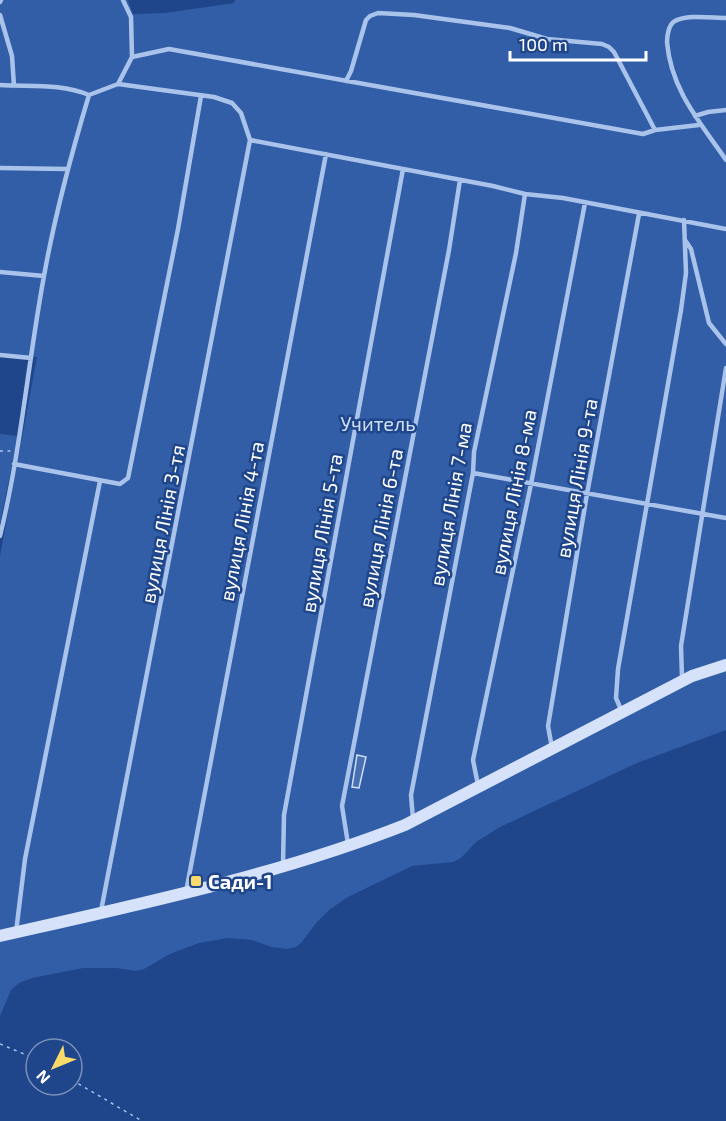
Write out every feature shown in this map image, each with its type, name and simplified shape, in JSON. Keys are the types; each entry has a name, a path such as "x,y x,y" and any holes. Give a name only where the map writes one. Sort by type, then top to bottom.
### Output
{"main road":[{"path":"0,936 283,867 348,846 413,821 682,681 726,665"}],"lane":[{"path":"118,84 132,57 131,17 123,0"},
{"path":"346,81 366,20 378,13 414,15 510,28 537,38 594,42 609,47 614,52 655,130"},
{"path":"0,15 12,56 14,86"},
{"path":"726,18 693,18 675,21 670,26 667,37 673,76 699,125 726,160"},
{"path":"132,57 169,49 643,134 655,130 699,125"},
{"path":"0,85 28,84 68,89 89,95 118,84 214,97 232,103 241,112 250,140 494,186 525,194 726,229"},
{"path":"0,536 17,451 44,276 67,169 89,95"},
{"path":"14,464 120,484 128,478 178,229 201,96"},
{"path":"695,116 726,110"},
{"name":"вулиця Лінія 3-тя","path":"101,913 250,140"},
{"name":"вулиця Лінія 4-та","path":"186,892 326,154"},
{"path":"0,168 67,169"},
{"name":"вулиця Лінія 5-та","path":"283,867 284,815 403,170"},
{"name":"вулиця Лінія 6-та","path":"348,846 342,806 460,180"},
{"name":"вулиця Лінія 7-ма","path":"413,821 411,795 473,473 474,452 516,254 525,194"},
{"name":"вулиця Лінія 8-ма","path":"478,787 473,760 531,483 585,203"},
{"name":"вулиця Лінія 9-та","path":"552,748 548,726 587,494 639,214"},
{"path":"622,712 616,698 618,669 681,310 686,273 684,220"},
{"path":"684,238 691,249 709,323 726,344"},
{"path":"0,272 44,276"},
{"path":"0,355 31,358"},
{"path":"682,681 681,646 726,368"},
{"path":"473,473 726,518"},
{"path":"16,933 25,859 100,481"}],"path":[{"path":"0,451 17,451"},
{"path":"0,1044 24,1054"},
{"path":"84,1087 142,1121"}],"green space":[{"name":"Учитель","path":"0,0 128,0 133,14 165,13 234,3 235,0 726,0 726,661 400,822 286,862 0,933 0,556 37,357 0,354"},
{"path":"0,434 18,436 0,524"},
{"path":"726,670 726,730 637,763 500,827 476,842 461,858 453,862 412,866 348,897 329,910 296,947 287,949 252,940 228,938 199,943 136,971 116,968 83,968 32,978 19,983 11,990 0,1016 0,942 369,844 694,680"}],"building":[{"path":"357,755 366,757 359,788 352,787"}],"place":[{"name":"Сади-1","path":"196,881"}]}
